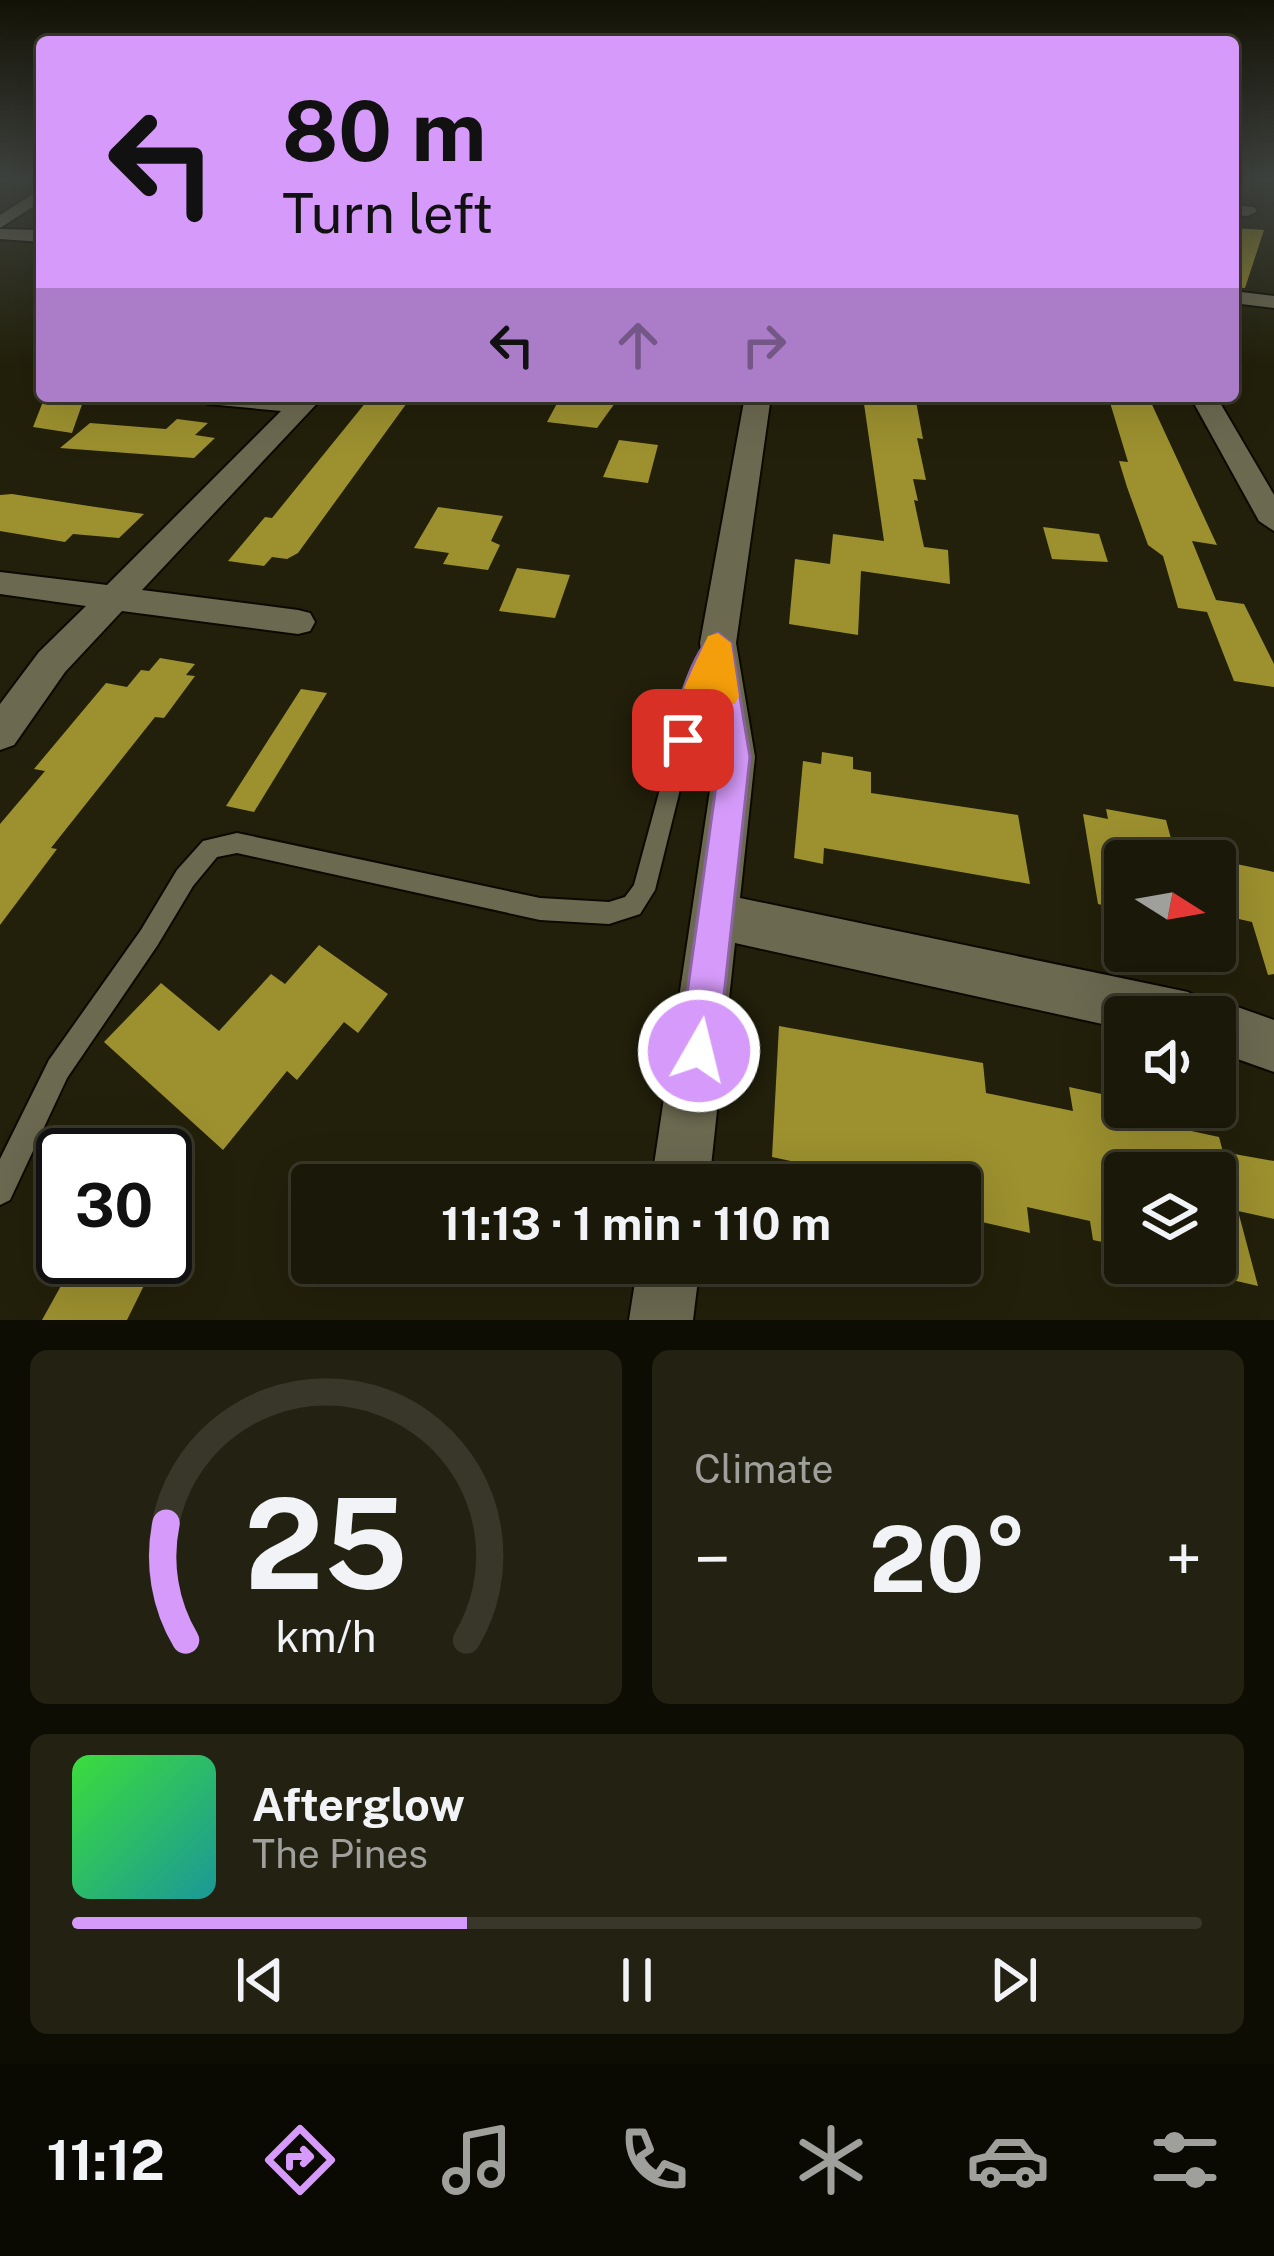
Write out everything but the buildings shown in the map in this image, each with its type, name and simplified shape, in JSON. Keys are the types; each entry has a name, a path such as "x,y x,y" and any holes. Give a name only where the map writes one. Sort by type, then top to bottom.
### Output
{"street":[{"path":"1239,298 1274,302"},
{"path":"0,734 52,662 305,402"},
{"path":"683,1164 735,757 718,643 757,402"},
{"path":"1206,402 1274,520"},
{"path":"0,583 298,622"},
{"path":"718,916 1104,999"},
{"path":"1236,1032 1274,1046"},
{"path":"661,1320 666,1284"}],"lane":[{"path":"0,1190 58,1069 185,878 211,848 237,843 540,909 609,913 632,906 644,890 694,697 718,643"}],"slow traffic":[{"path":"698,688 718,643 725,696"}],"route":[{"path":"683,740 694,697 718,643 735,757 699,1051"}]}
